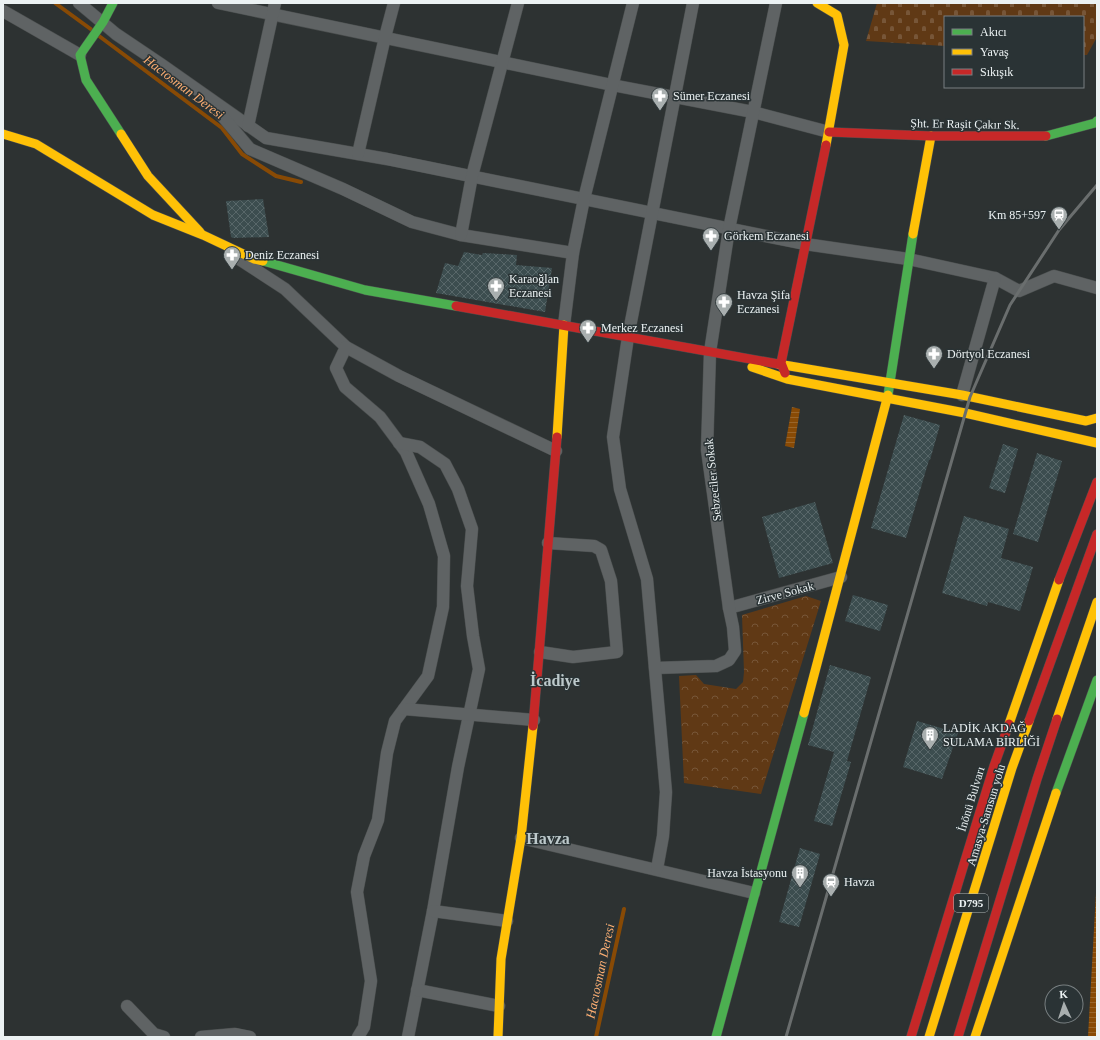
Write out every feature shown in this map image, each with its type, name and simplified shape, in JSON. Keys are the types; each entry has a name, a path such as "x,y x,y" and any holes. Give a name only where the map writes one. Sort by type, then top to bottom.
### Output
{"main road":[{"path":"113,3 80,55 86,80 148,176 203,235"},
{"path":"787,379 782,363 816,184 829,132 844,45 837,15 817,3"},
{"name":"Şht. Er Raşit Çakır Sk.","path":"829,132 931,136 1047,136 1095,123 1097,120"},
{"path":"3,134 36,144 153,215 203,235 254,259 365,290 710,352 782,363 962,395 1086,421 1097,418"},
{"path":"716,1037 888,398 908,259 931,136"},
{"path":"498,1037 501,958 521,838 534,720 556,451 564,325"},
{"path":"710,352 787,379 966,413 1097,443"},
{"name":"İnönü Bulvarı","path":"911,1037 994,766 1062,571 1097,482"},
{"name":"Amasya-Samsun yolu","path":"929,1037 1012,768 1097,534"},
{"name":"D795","path":"958,1037 1037,779 1097,602"},
{"path":"975,1037 1058,786 1097,680"}],"street":[{"path":"79,3 101,24 266,138 472,176 805,244 908,259 995,278 1019,291 1054,276 1097,288"},
{"path":"218,3 274,9 385,37 675,98 753,112 829,132"},
{"path":"358,154 394,3"},
{"path":"461,235 472,176 518,3"},
{"path":"564,325 573,253 584,199 633,3"},
{"path":"657,869 663,836 666,792 647,578 620,489 613,437 628,337 693,3"},
{"name":"Sebzeciler Sokak","path":"655,668 716,666 729,660 734,651 733,627 707,450 710,352 729,229 776,3"},
{"path":"248,126 274,9"},
{"path":"3,11 80,55"},
{"path":"205,96 250,149 343,189 412,222 461,235 573,253"},
{"path":"203,235 285,289 346,347 399,376 556,451"},
{"path":"962,395 995,278"},
{"path":"346,347 336,368 345,387 380,417 406,452 429,504 444,556 443,607 428,676 395,721 387,753 378,820 364,856 357,892 370,981 364,1027 358,1037"},
{"path":"399,443 420,447 445,464 458,489 472,529 467,586 472,636 479,670 458,767 433,911 408,1037"},
{"path":"540,652 573,656 617,652 611,581 601,550 594,546 548,543"},
{"name":"Zirve Sokak","path":"729,608 841,577"},
{"path":"404,709 534,720"},
{"path":"521,838 754,893"},
{"path":"433,911 507,921"},
{"path":"417,990 499,1006"},
{"path":"127,1006 154,1034 164,1037"},
{"path":"201,1037 234,1034 250,1037"}],"green space":[{"path":"877,3 1097,3 1097,37 1087,55 1084,55 1084,16 944,16 944,46 866,41"},
{"path":"806,596 821,601 761,794 684,783 679,676 696,675 704,684 736,689 743,682 744,672 742,615"}],"shaded area":[{"path":"792,407 800,409 794,448 785,446"},
{"path":"1097,801 1097,1037 1088,1037 1096,893"}],"building":[{"path":"263,199 269,237 231,237 226,201"},
{"path":"464,252 482,255 483,253 517,255 516,265 552,268 545,312 436,293 445,263 458,266"},
{"path":"904,415 940,425 906,538 871,528"},
{"path":"1003,444 1018,449 1005,493 989,488"},
{"path":"1037,453 1062,461 1038,542 1013,534"},
{"path":"815,502 833,563 779,578 762,517"},
{"path":"964,516 1009,529 1001,558 1033,567 1020,611 988,602 987,606 942,593"},
{"path":"853,595 888,605 880,631 845,621"},
{"path":"830,665 871,677 847,761 851,762 832,826 814,821 834,752 808,745"},
{"name":"LADİK AKDAĞ SULAMA BİRLİĞİ","path":"917,721 958,733 942,779 903,767"},
{"name":"Havza İstasyonu","path":"800,848 820,854 799,927 779,922"}],"waterway":[{"name":"Hacıosman Deresi","path":"55,3 92,30"},
{"name":"Hacıosman Deresi","path":"99,36 222,128 242,154 276,176 301,182"},
{"name":"Hacıosman Deresi","path":"596,1037 624,909"}],"railway":[{"path":"786,1037 970,397 1010,305 1059,230 1097,185"}],"traffic: fast":[{"path":"113,3 103,22 80,55 86,80 121,134"},
{"path":"1046,136 1095,123 1097,121"},
{"path":"888,395 913,234"},
{"path":"263,261 365,290 456,306"},
{"path":"1056,793 1097,680"},
{"path":"716,1037 804,713"}],"traffic: slow":[{"path":"817,3 837,15 844,45 826,145"},
{"path":"3,134 36,144 153,215 203,235 254,259 263,261"},
{"path":"121,134 148,176 200,232"},
{"path":"913,234 931,136"},
{"path":"557,437 564,325"},
{"path":"778,364 962,395 1086,421 1097,418"},
{"path":"752,367 787,379 965,413 1097,443"},
{"path":"804,713 888,395"},
{"path":"1009,724 1059,580"},
{"path":"1057,719 1097,602"},
{"path":"929,1037 1012,768 1029,721"},
{"path":"498,1037 501,959 521,838 533,726"},
{"path":"975,1037 1056,793"}],"traffic: jam":[{"path":"829,132 931,136 1046,136"},
{"path":"785,373 781,363 826,145"},
{"path":"456,306 778,364"},
{"path":"533,726 557,437"},
{"path":"1059,580 1097,482"},
{"path":"1029,721 1097,534"},
{"path":"958,1037 1037,779 1057,719"},
{"path":"911,1037 994,766 1009,724"}],"place":[{"name":"Sümer Eczanesi","path":"660,111"},
{"name":"Km 85+597","path":"1059,230"},
{"name":"Görkem Eczanesi","path":"711,251"},
{"name":"Deniz Eczanesi","path":"232,270"},
{"name":"Karaoğlan Eczanesi","path":"496,301"},
{"name":"Havza Şifa Eczanesi","path":"724,317"},
{"name":"Merkez Eczanesi","path":"588,343"},
{"name":"Dörtyol Eczanesi","path":"934,369"},
{"name":"LADİK AKDAĞ SULAMA BİRLİĞİ","path":"930,750"},
{"name":"Havza İstasyonu","path":"800,888"},
{"name":"Havza","path":"831,897"}],"district":[{"name":"İcadiye","path":"555,680"},
{"name":"Havza","path":"548,838"}]}
